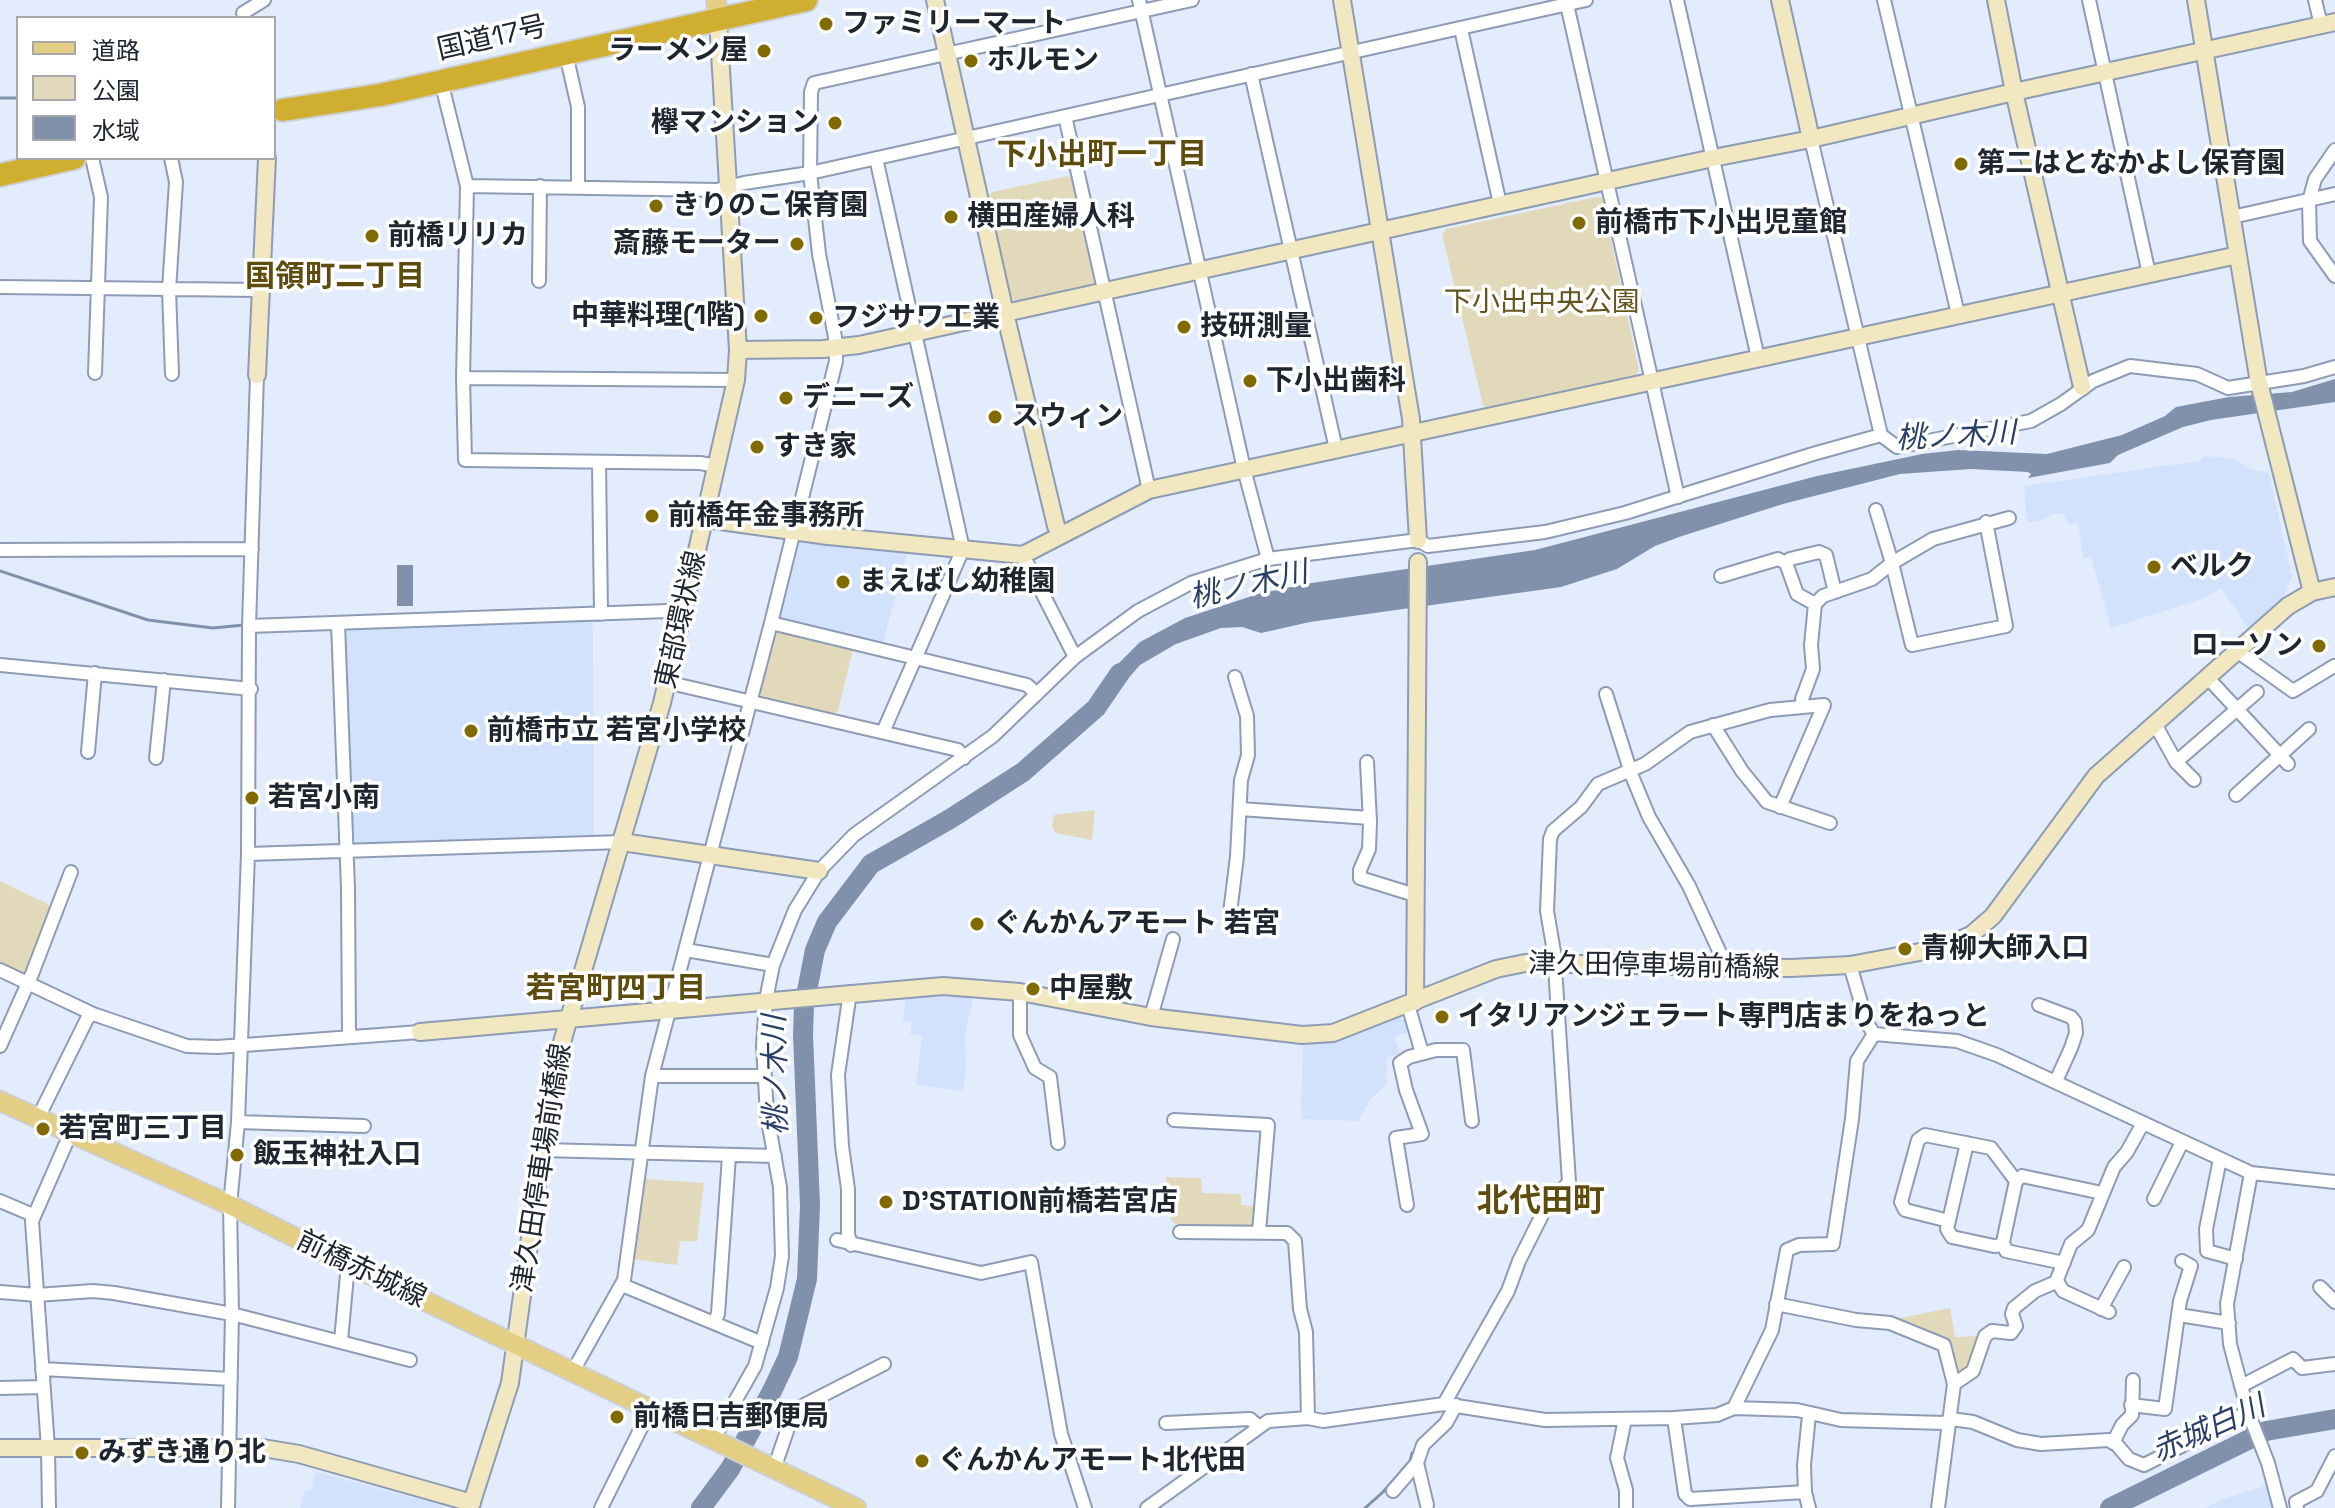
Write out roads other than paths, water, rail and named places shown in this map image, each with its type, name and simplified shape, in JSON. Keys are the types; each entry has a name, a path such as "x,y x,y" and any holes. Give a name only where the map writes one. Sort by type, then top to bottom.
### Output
{"highway":[{"name":"国道17号","path":"279,112 373,81 722,6 806,0"},
{"name":"国道17号","path":"279,112 380,95 566,54 722,6"},
{"path":"0,175 65,160"}],"main road":[{"name":"前橋赤城線","path":"0,1101 230,1205 768,1466"},
{"path":"768,1466 856,1508"}],"street":[{"path":"242,10 264,0"},
{"path":"935,0 1005,313 1056,526 1061,535"},
{"path":"573,1371 626,1273 652,1076 836,361 810,173 811,92 814,83 1141,6 1192,0"},
{"path":"1342,0 1413,433 1418,611 1412,1003 1422,1053"},
{"path":"467,186 717,190 810,173 1586,0"},
{"path":"1677,0 1758,358"},
{"path":"1780,0 1881,435 1897,447 2031,421 2061,404 2082,387 2134,366 2197,374 2224,388 2260,385 2335,367"},
{"path":"1884,0 1958,314"},
{"path":"1996,0 2082,387"},
{"path":"2089,0 2149,274"},
{"path":"2196,0 2260,385 2312,592"},
{"path":"738,350 836,348 915,332 2328,24 2315,0"},
{"path":"1567,2 1678,497"},
{"name":"東部環状線","path":"568,1018 622,842 666,682 736,380 738,350 728,187 722,6"},
{"path":"1141,6 1244,469 1268,559"},
{"path":"1461,29 1500,204"},
{"path":"566,54 578,107 578,187"},
{"path":"1251,74 1336,449"},
{"path":"441,81 467,186 463,378 465,460 700,463 717,466"},
{"path":"1065,116 1149,490"},
{"path":"2335,150 2315,179 2309,201 2310,241 2335,276"},
{"path":"876,158 963,549 883,732"},
{"path":"92,160 101,197 95,373"},
{"path":"171,160 176,190 169,290 172,374"},
{"path":"228,1508 232,1314 230,1205 238,1122 248,854 249,626 267,160"},
{"path":"539,281 540,186"},
{"path":"2232,217 2335,194"},
{"path":"706,519 793,532 1023,555 1149,490 2238,255"},
{"path":"0,287 260,290"},
{"path":"463,378 736,380"},
{"path":"717,1441 755,1366 776,1293 782,1256 780,1187 767,1115 764,1076 766,1000 773,965 795,910 819,871 854,835 993,736 1075,657 1138,611 1191,583 1268,559 1418,540 1428,546 1545,532 1625,513 1881,435"},
{"path":"599,463 601,614"},
{"path":"1876,510 1912,645 2006,626 1986,522"},
{"path":"1803,705 1802,699 1813,669 1811,645 1815,604 1823,596 1872,579 1892,563 1933,539 2009,518"},
{"path":"0,550 252,549"},
{"path":"1786,563 1790,559 1819,552 1826,555 1835,592"},
{"path":"1023,555 1075,657"},
{"path":"1721,576 1778,559 1786,563 1797,594 1815,604"},
{"name":"津久田停車場前橋線","path":"516,1343 542,1150 557,1059 568,1018 943,986 1020,992 1151,1017 1302,1035 1333,1033 1496,969 1525,963 1791,968 1850,965 1941,948 1971,935 1993,916 2096,776 2288,606 2312,592 2335,587"},
{"path":"249,626 668,611 684,613"},
{"path":"338,623 348,889 349,1037"},
{"path":"771,623 1027,685 1037,694"},
{"path":"2237,651 2293,691 2334,666"},
{"path":"0,665 251,689"},
{"path":"88,752 95,673"},
{"path":"1230,913 1242,773 1248,755 1248,720 1235,677"},
{"path":"2207,677 2284,760"},
{"path":"156,758 164,680"},
{"path":"666,682 958,750 964,758"},
{"path":"2176,762 2257,692"},
{"path":"1606,694 1649,817 1689,886 1721,955 1723,967"},
{"path":"1393,1491 1417,1463 1423,1445 1446,1423 1450,1404 1508,1291 1545,1209 1569,1182 1547,900 1551,836 1560,823 1581,807 1598,784 1631,771 1690,732 1770,710 1824,705 1780,807"},
{"path":"2155,724 2176,762 2194,780"},
{"path":"1713,725 1742,771 1767,802 1830,823"},
{"path":"2236,795 2284,760 2309,729"},
{"path":"1367,762 1369,849 1360,878 1415,895"},
{"path":"1240,809 1370,818"},
{"path":"248,854 622,842 819,871"},
{"path":"0,1046 71,872"},
{"path":"1151,1017 1173,939"},
{"path":"686,950 773,965"},
{"path":"1850,965 1867,1023 1874,1034"},
{"path":"0,970 93,1014 187,1046 420,1032 568,1018"},
{"path":"1020,992 1020,1035 1035,1068 1050,1077 1058,1143"},
{"path":"844,993 838,1075 851,1245"},
{"path":"2039,1005 2071,1017 2075,1022 2076,1033 2056,1081"},
{"path":"38,1118 88,1017 93,1014"},
{"path":"1874,1034 1957,1041 2056,1081 2251,1173 2335,1182"},
{"path":"1734,1408 1767,1340 1787,1250 1799,1245 1833,1244 1852,1119 1857,1061 1874,1034"},
{"path":"1407,1205 1396,1138 1422,1134 1400,1063 1436,1050 1463,1050 1472,1121"},
{"path":"652,1076 764,1076"},
{"path":"1174,1120 1268,1125 1259,1232"},
{"path":"238,1122 364,1126"},
{"path":"1954,1384 1973,1371 1985,1336 1992,1331 2011,1333 2016,1326 2012,1314 2014,1308 2035,1291 2057,1281 2071,1244 2088,1230 2114,1167 2127,1152 2143,1123"},
{"path":"49,1508 33,1215 71,1132"},
{"path":"1949,1221 1905,1210 1901,1202 1918,1140 1925,1135 1991,1148 2016,1181"},
{"path":"2154,1199 2182,1142"},
{"path":"1967,1143 1947,1229 1952,1237 1994,1246 2004,1245"},
{"path":"542,1150 775,1156"},
{"path":"714,1323 718,1314 729,1156"},
{"path":"2220,1159 2206,1229 2207,1251 2236,1259"},
{"path":"2251,1173 2227,1304 2230,1344 2280,1508"},
{"path":"2064,1263 2006,1251 2004,1245 2016,1181 2022,1176 2102,1193"},
{"path":"0,1201 33,1215"},
{"path":"1180,1232 1287,1233 1295,1241 1300,1309 1306,1332 1308,1418"},
{"path":"837,1240 981,1273 1031,1262 1061,1434 1085,1508"},
{"path":"2131,1405 2165,1409 2180,1301 2191,1266 2182,1261"},
{"path":"341,1341 348,1264"},
{"path":"2057,1281 2063,1291 2105,1310 2124,1267"},
{"path":"622,1285 762,1343"},
{"path":"2320,1287 2335,1302"},
{"path":"0,1292 37,1295 103,1292 232,1314 410,1360"},
{"path":"1776,1304 1856,1320 1890,1323 1944,1345 1954,1384 1938,1508"},
{"path":"2179,1315 2229,1323"},
{"path":"0,1448 230,1447 299,1454 471,1505 510,1383 516,1343"},
{"path":"2241,1386 2293,1359 2302,1368 2335,1364"},
{"path":"768,1466 800,1407 884,1364"},
{"path":"42,1369 231,1379"},
{"path":"2113,1443 2132,1415 2133,1380"},
{"path":"0,1388 43,1387"},
{"path":"1147,1508 1268,1421 1308,1418 1323,1421 1450,1404 1545,1420 1674,1418 1717,1415 1734,1408 1797,1410 1841,1420 1944,1423 1951,1419 1973,1422 2017,1440 2041,1444 2109,1440 2129,1459 2144,1465 2249,1414"},
{"path":"601,1508 650,1410"},
{"path":"1809,1415 1804,1465 1809,1508"},
{"path":"1674,1418 1685,1494 1690,1499 1805,1492"},
{"path":"1166,1423 1250,1419 1259,1427"},
{"path":"1625,1419 1617,1458 1625,1481 1626,1508"},
{"path":"2297,1508 2296,1502 2317,1491 2335,1456"},
{"path":"1417,1463 1427,1505"}],"water":[{"path":"2335,379 2335,402 2183,427 2118,455 2110,463 2028,478 2031,474 2028,472 1971,469 1900,474 1783,504 1682,536 1655,546 1617,569 1561,587 1310,622 1261,633 1242,627 1221,628 1176,644 1140,665 1098,713 1113,669 1140,642 1185,618 1258,594 1305,584 1535,550 1817,476 1922,454 1958,450 2047,454 2122,435 2165,416 2176,407 2229,397 2292,392"},
{"path":"397,565 413,565 413,606 397,606"}],"waterway":[{"path":"0,98 16,98"},
{"path":"0,571 148,620 213,628 244,625"},
{"name":"桃ノ木川","path":"701,1508 730,1469 788,1357 807,1279 810,1206 804,1006 815,950 827,922 871,864 950,819 1023,772 1096,708 1120,673"},
{"name":"赤城白川","path":"2110,1508 2266,1431 2335,1419"},
{"path":"1365,1508 1410,1461 1412,1453"}],"place":[{"name":"ファミリーマート","path":"826,24"},
{"name":"ラーメン屋","path":"764,51"},
{"name":"ホルモン","path":"971,61"},
{"name":"欅マンション","path":"835,123"},
{"name":"第二はとなかよし保育園","path":"1961,164"},
{"name":"きりのこ保育園","path":"656,206"},
{"name":"横田産婦人科","path":"951,217"},
{"name":"前橋市下小出児童館","path":"1579,223"},
{"name":"前橋リリカ","path":"372,236"},
{"name":"斎藤モーター","path":"797,244"},
{"name":"中華料理(1階)","path":"761,316"},
{"name":"フジサワ工業","path":"816,318"},
{"name":"技研測量","path":"1184,327"},
{"name":"下小出歯科","path":"1250,381"},
{"name":"デニーズ","path":"786,398"},
{"name":"スウィン","path":"995,417"},
{"name":"すき家","path":"757,447"},
{"name":"前橋年金事務所","path":"652,516"},
{"name":"ベルク","path":"2154,567"},
{"name":"まえばし幼稚園","path":"843,582"},
{"name":"ローソン","path":"2319,646"},
{"name":"前橋市立 若宮小学校","path":"471,731"},
{"name":"若宮小南","path":"252,798"},
{"name":"ぐんかんアモート 若宮","path":"977,924"},
{"name":"青柳大師入口","path":"1905,949"},
{"name":"中屋敷","path":"1033,989"},
{"name":"イタリアンジェラート専門店まりをねっと","path":"1442,1017"},
{"name":"若宮町三丁目","path":"43,1129"},
{"name":"飯玉神社入口","path":"237,1155"},
{"name":"D'STATION前橋若宮店","path":"886,1202"},
{"name":"前橋日吉郵便局","path":"617,1417"},
{"name":"みずき通り北","path":"82,1453"},
{"name":"ぐんかんアモート北代田","path":"922,1461"}],"district":[{"name":"下小出町一丁目","path":"1102,156"},
{"name":"国領町二丁目","path":"335,278"},
{"name":"若宮町四丁目","path":"616,990"},
{"name":"北代田町","path":"1541,1202"}],"park label":[{"name":"下小出中央公園","path":"1542,303"}]}
